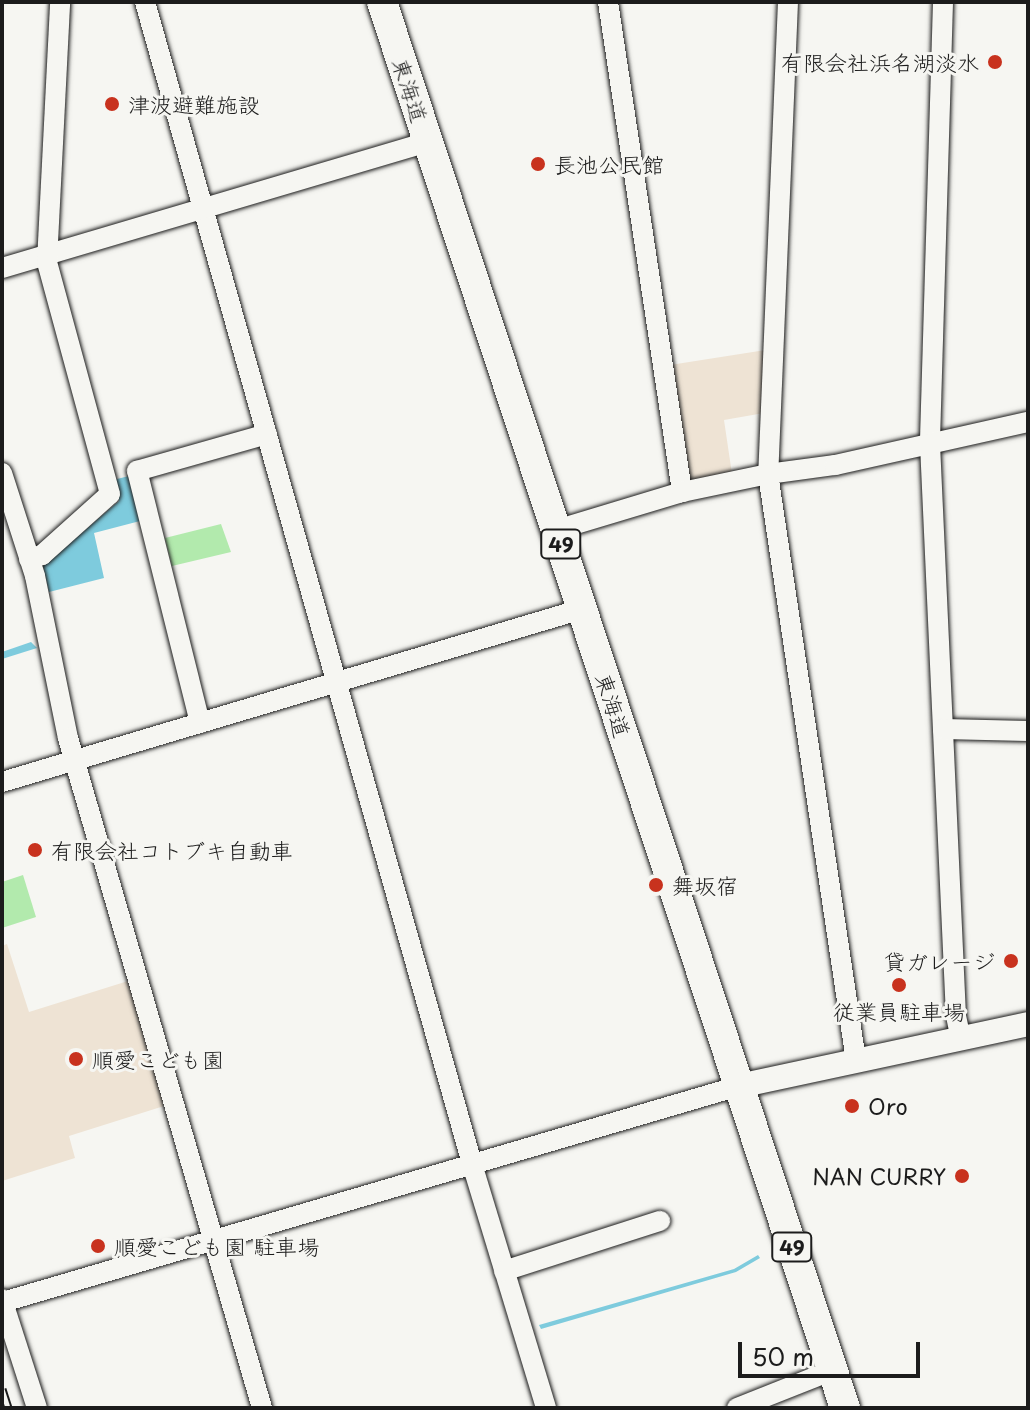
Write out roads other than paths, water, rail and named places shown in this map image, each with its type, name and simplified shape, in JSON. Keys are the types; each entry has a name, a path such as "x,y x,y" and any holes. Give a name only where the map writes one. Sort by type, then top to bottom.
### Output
{"main road":[{"name":"東海道","path":"382,2 845,1408"}],"street":[{"path":"29,559 42,555 110,494 47,255 60,2"},
{"path":"145,2 472,1164 546,1408"},
{"path":"608,2 682,492"},
{"path":"788,2 768,474 856,1061"},
{"path":"943,2 930,444 956,1016 961,1039"},
{"path":"2,268 428,142"},
{"path":"556,530 682,492 768,474 835,465 1028,422"},
{"path":"200,723 137,471 267,434"},
{"path":"2,473 10,529 29,559 74,760 262,1408"},
{"path":"2,782 582,609"},
{"path":"943,729 1028,731"},
{"path":"37,1408 2,1300 739,1086 1028,1024"},
{"path":"504,1271 660,1221"},
{"path":"737,1408 833,1370"}],"water":[{"path":"129,476 140,521 94,533 104,578 49,592 43,566 119,501 113,480"},
{"path":"31,642 37,648 2,659 2,652"},
{"path":"758,1255 760,1258 736,1272 541,1329 539,1325 734,1269"}],"railway":[{"path":"2,1389 8,1408"}],"place":[{"name":"有限会社浜名湖淡水","path":"995,62"},
{"name":"津波避難施設","path":"112,104"},
{"name":"長池公民館","path":"538,164"},
{"name":"有限会社コトブキ自動車","path":"35,850"},
{"name":"舞坂宿","path":"656,885"},
{"name":"貸ガレージ","path":"1011,961"},
{"name":"従業員駐車場","path":"899,985"},
{"name":"順愛こども園","path":"76,1059"},
{"name":"Oro","path":"852,1106"},
{"name":"NAN CURRY","path":"962,1176"},
{"name":"順愛こども園 駐車場","path":"98,1246"}]}
